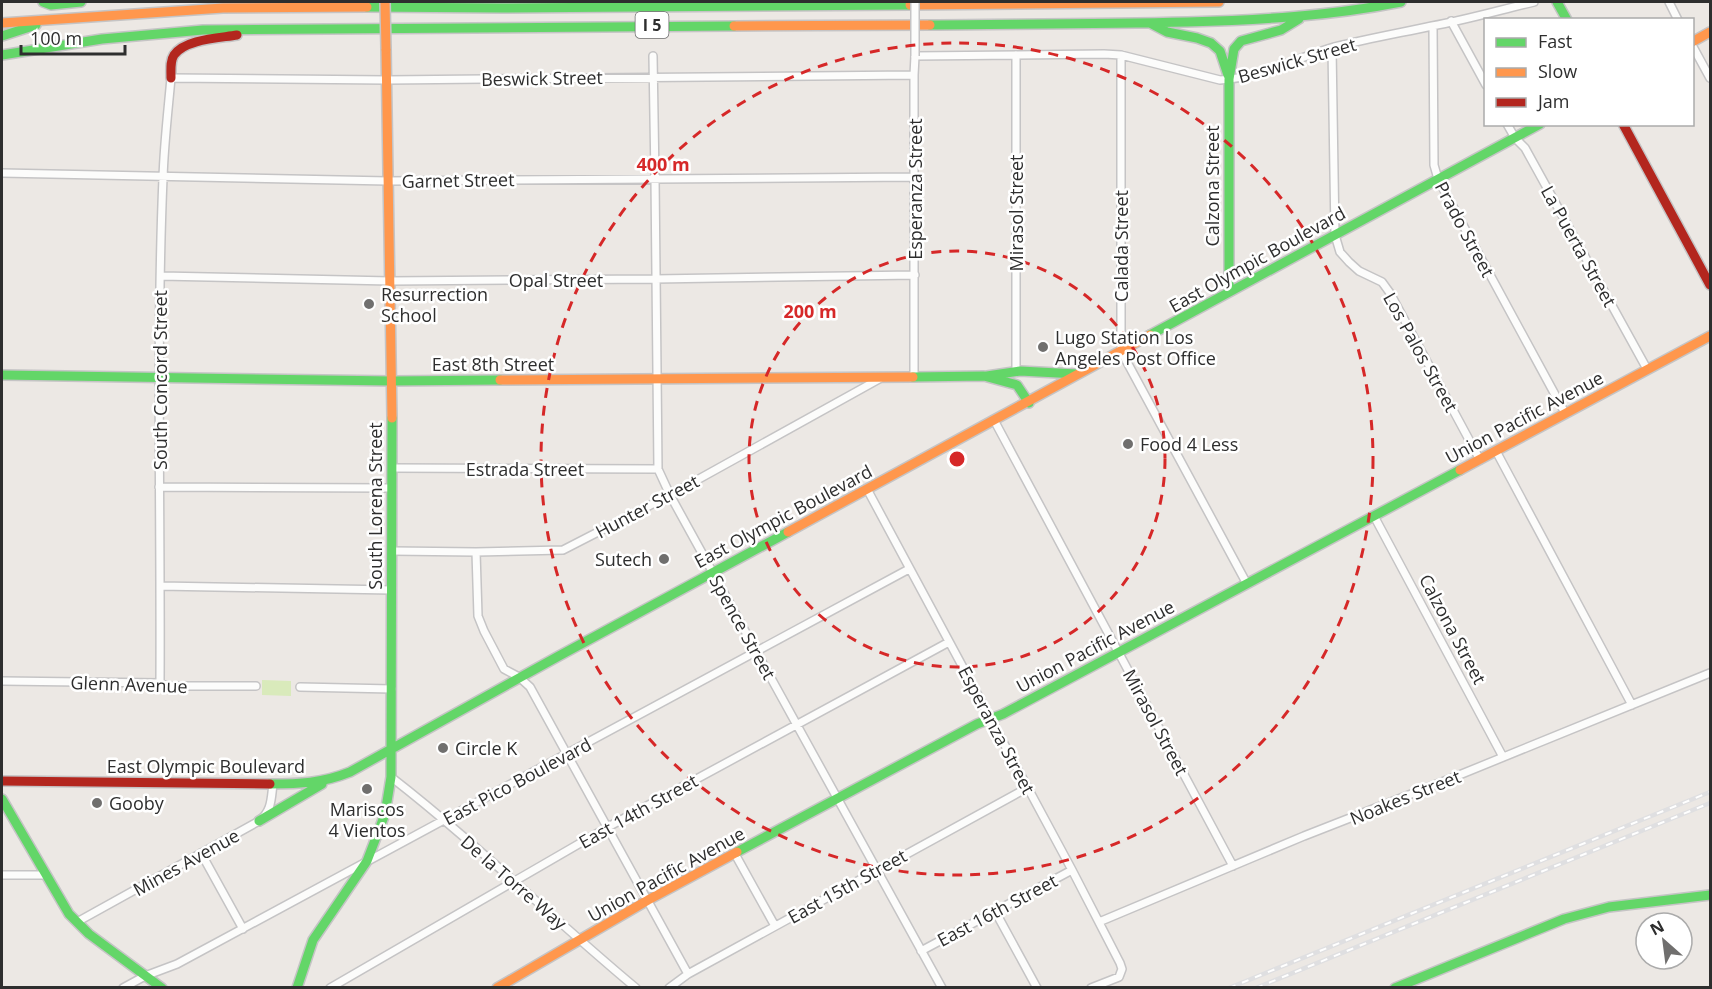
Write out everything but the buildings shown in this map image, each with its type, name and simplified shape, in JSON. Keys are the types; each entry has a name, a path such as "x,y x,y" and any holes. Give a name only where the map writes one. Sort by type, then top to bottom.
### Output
{"main road":[{"path":"43,2 51,5 81,2"},
{"path":"213,2 223,8"},
{"name":"South Lorena Street","path":"297,987 313,940 367,861 385,814 391,777 392,381 385,2"},
{"name":"I 5","path":"2,23 223,8 1219,2"},
{"name":"I 5","path":"2,55 67,43 165,32 272,29 1150,23 1270,20 1401,2"},
{"path":"1557,2 1566,18"},
{"path":"1229,79 1234,49 1241,41 1281,30 1303,17"},
{"path":"2,36 51,20"},
{"path":"1150,23 1168,33 1211,42 1223,56 1229,79"},
{"path":"171,78 172,58 186,45 272,29"},
{"path":"1694,43 1710,32"},
{"path":"2,46 67,43"},
{"name":"Calzona Street","path":"1229,79 1229,292"},
{"name":"East Olympic Boulevard","path":"2,781 313,784 350,772 519,677 1029,403 1536,126"},
{"path":"1624,126 1710,285"},
{"name":"Union Pacific Avenue","path":"497,987 648,900 977,724 1004,714 1710,336"},
{"name":"East 8th Street","path":"984,376 997,372 1016,371 1079,374"},
{"name":"East 8th Street","path":"2,375 392,381 984,376 1017,385 1022,389 1029,403"},
{"path":"259,821 329,780"},
{"path":"2,799 63,905 77,922 89,934 162,987"},
{"path":"1395,987 1554,923 1588,912 1630,904 1710,895"}],"street":[{"name":"Esperanza Street","path":"914,377 915,2"},
{"name":"Beswick Street","path":"915,56 1104,54 1220,80 1249,76 1332,48 1534,2"},
{"path":"1669,2 1677,18"},
{"path":"1451,21 1484,82"},
{"name":"Prado Street","path":"1433,26 1434,165 1438,180 1565,413"},
{"name":"Los Palos Street","path":"1332,48 1335,235 1340,252 1359,271 1382,282 1390,293 1480,459"},
{"path":"1694,48 1710,78"},
{"name":"Mirasol Street","path":"1016,55 1016,371"},
{"name":"Spence Street","path":"653,56 658,469 796,725 942,987"},
{"name":"Calada Street","path":"1120,56 1121,351 1247,584"},
{"name":"Beswick Street","path":"171,78 387,80 914,75"},
{"name":"South Concord Street","path":"160,683 160,276 163,176 171,78"},
{"name":"La Puerta Street","path":"1508,126 1515,138 1525,148 1647,369"},
{"name":"Garnet Street","path":"2,173 388,181 914,177"},
{"name":"Opal Street","path":"160,276 390,281 915,275"},
{"name":"Hunter Street","path":"392,551 563,550 670,495 881,378"},
{"name":"Mirasol Street","path":"994,420 1233,866"},
{"path":"1496,451 1632,705"},
{"name":"Estrada Street","path":"392,468 658,469"},
{"path":"159,487 392,488"},
{"name":"Esperanza Street","path":"867,489 1120,963 1121,973 1116,980 1091,987"},
{"name":"Calzona Street","path":"1374,516 1503,757"},
{"path":"476,552 478,616 488,640 504,669 519,677 529,686 688,974"},
{"name":"East Pico Boulevard","path":"123,987 177,964 243,929 909,568"},
{"path":"160,586 392,590"},
{"name":"East 14th Street","path":"330,987 608,827 949,642"},
{"name":"Noakes Street","path":"1099,922 1710,673"},
{"name":"Glenn Avenue","path":"2,681 256,686"},
{"path":"300,687 392,689"},
{"name":"De la Torre Way","path":"391,777 636,987"},
{"name":"Mines Avenue","path":"77,922 259,821 270,808 273,784"},
{"name":"East 15th Street","path":"669,987 688,974 1027,788"},
{"path":"201,853 243,929"},
{"path":"735,854 775,926"},
{"name":"East 16th Street","path":"921,951 1072,870"},
{"path":"2,875 45,875"},
{"path":"995,911 1037,987"}],"green space":[{"path":"262,680 291,681 291,696 262,695"}],"railway":[{"path":"1229,988 1710,792"},
{"path":"1256,988 1710,803"}],"traffic: fast":[{"path":"43,2 51,5 81,2"},
{"path":"930,25 1241,20 1321,14 1401,2"},
{"path":"1557,2 1566,18"},
{"path":"367,7 910,5"},
{"path":"1229,79 1234,49 1241,41 1281,30 1299,19"},
{"path":"1150,23 1167,32 1211,43 1220,51 1228,75"},
{"path":"2,36 36,25"},
{"path":"2,55 102,39 203,30 734,26"},
{"path":"1229,79 1229,292"},
{"path":"1150,335 1536,126"},
{"path":"987,376 1020,371 1077,374"},
{"path":"2,375 392,381 500,380"},
{"path":"913,377 984,376 1017,385 1029,403"},
{"path":"297,988 313,940 367,861 385,814 391,777 392,418"},
{"path":"737,852 977,724 1003,714 1460,470"},
{"path":"270,784 311,782 330,779 350,772 788,532"},
{"path":"259,821 322,784"},
{"path":"2,799 69,914 89,934 162,988"},
{"path":"1395,988 1564,919 1609,907 1710,895"}],"traffic: slow":[{"path":"385,2 386,49"},
{"path":"910,5 1219,2"},
{"path":"2,23 223,8 367,7"},
{"path":"734,26 930,25"},
{"path":"1694,41 1710,32"},
{"path":"386,49 392,418"},
{"path":"788,532 1150,335"},
{"path":"1460,470 1710,336"},
{"path":"500,380 913,377"},
{"path":"497,988 648,900 737,852"}],"traffic: jam":[{"path":"171,78 172,60 179,50 194,42 237,35"},
{"path":"1624,126 1710,285"},
{"path":"2,781 270,784"}],"place":[{"name":"Resurrection School","path":"369,304"},
{"name":"Lugo Station Los Angeles Post Office","path":"1043,347"},
{"name":"Food 4 Less","path":"1128,444"},
{"name":"Sutech","path":"664,559"},
{"name":"Circle K","path":"443,748"},
{"name":"Mariscos 4 Vientos","path":"367,789"},
{"name":"Gooby","path":"97,803"}]}
